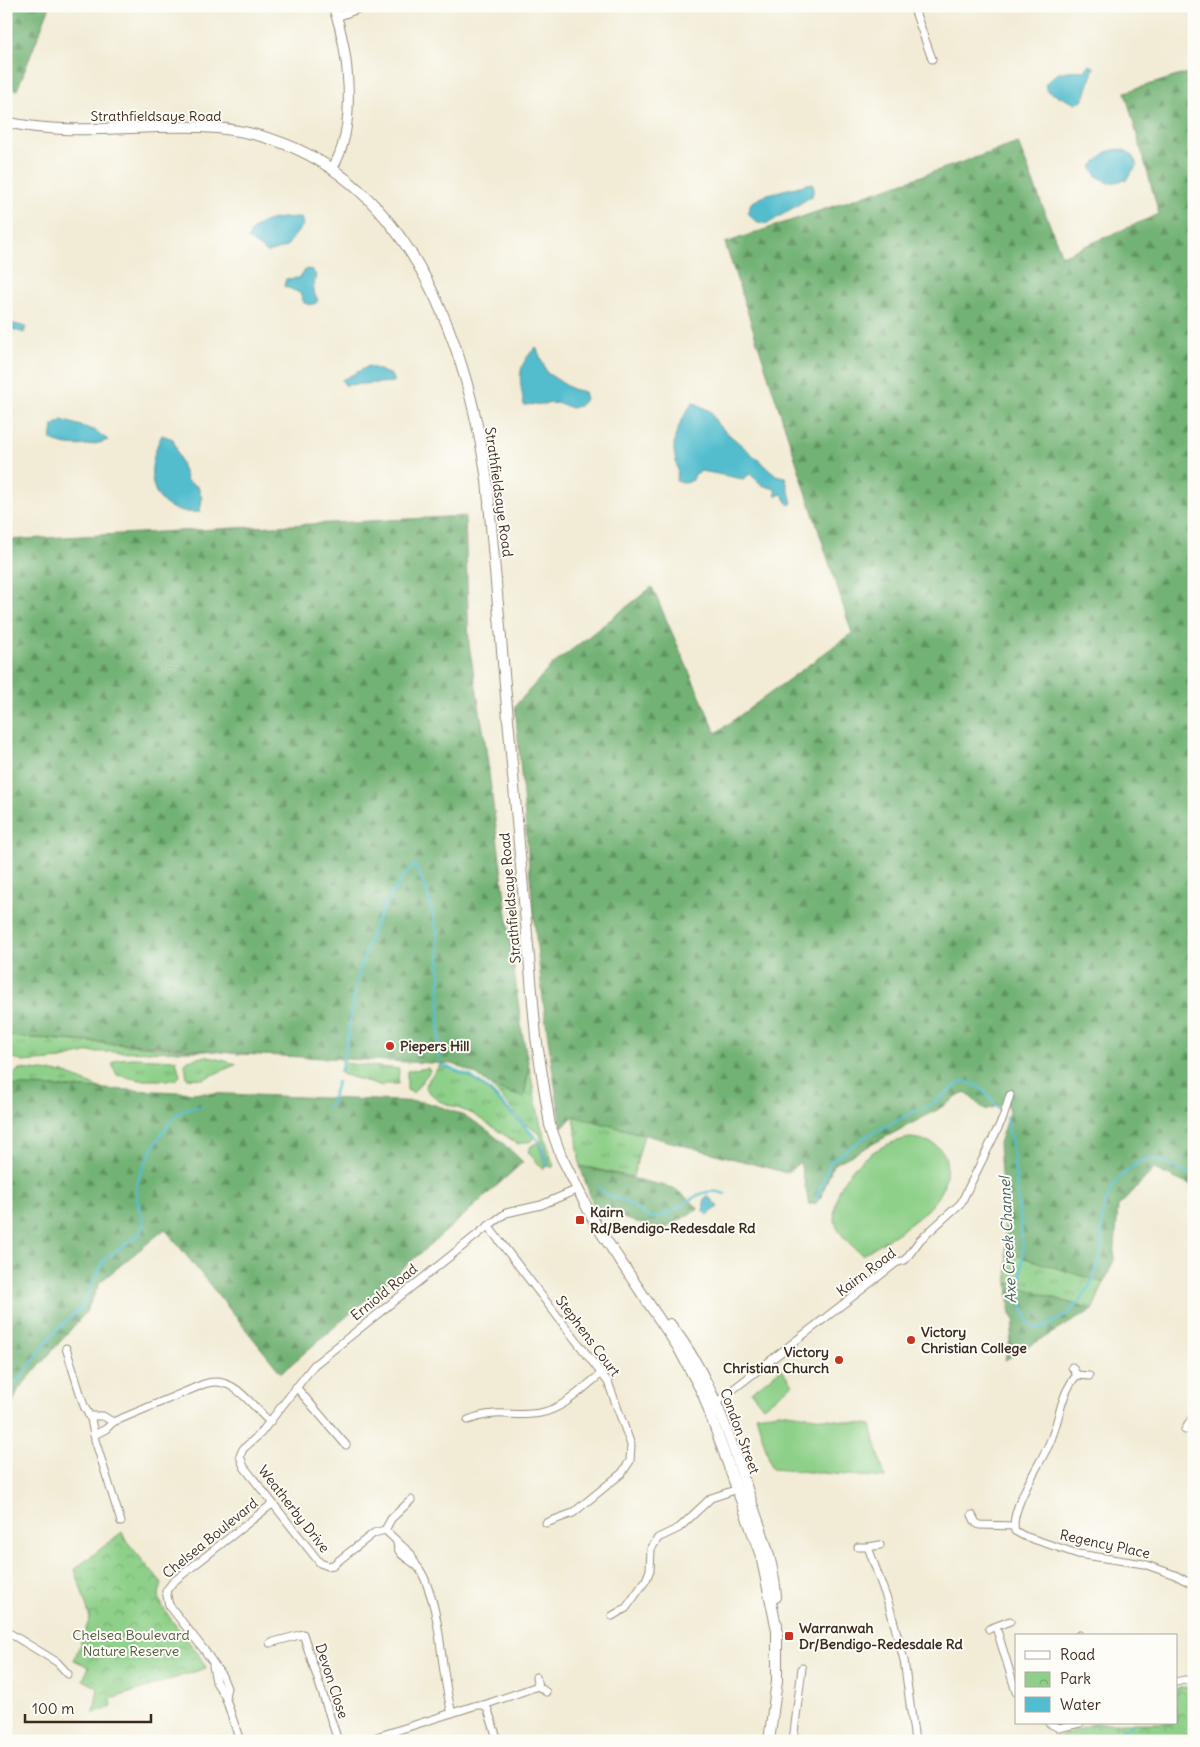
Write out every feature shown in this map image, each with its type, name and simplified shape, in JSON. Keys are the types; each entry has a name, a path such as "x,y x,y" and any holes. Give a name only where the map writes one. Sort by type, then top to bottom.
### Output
{"main road":[{"name":"Strathfieldsaye Road","path":"6,122 76,130 200,127 238,131 285,145 332,169 362,192 386,217 420,264 456,353 476,422 491,517 541,1074 555,1142 576,1190"},
{"name":"Condon Street","path":"576,1190 596,1225 678,1347 713,1406 764,1540 775,1583 777,1630 777,1681 769,1741"},
{"name":"Condon Street","path":"713,1406 766,1574 777,1630"}],"street":[{"path":"332,169 341,143 348,94 345,51 333,6"},
{"path":"337,18 366,6"},
{"path":"912,6 932,59"},
{"name":"Kairn Road","path":"713,1406 896,1263 905,1260 920,1240 956,1209 973,1182 1003,1118 1010,1095"},
{"name":"Erniold Road","path":"240,1456 320,1360 488,1226 506,1212 541,1205 576,1190"},
{"name":"Stephens Court","path":"488,1226 602,1374 611,1388 631,1445 630,1461 622,1473 573,1513 546,1523"},
{"path":"66,1348 121,1522"},
{"path":"1072,1367 1077,1374 1089,1376"},
{"path":"468,1420 493,1412 530,1414 545,1412 559,1406 602,1374"},
{"path":"972,1515 976,1523 982,1526 1014,1526 1026,1487 1050,1442 1066,1390 1077,1374"},
{"path":"94,1435 113,1422 204,1384 216,1381 226,1382 234,1387 270,1422"},
{"path":"296,1387 346,1445"},
{"path":"1185,1430 1194,1415"},
{"path":"89,1416 104,1416 113,1422"},
{"name":"Weatherby Drive","path":"240,1456 244,1467 272,1504 316,1559 324,1566 333,1565 374,1533 385,1530 391,1519 413,1499"},
{"path":"612,1616 626,1608 647,1577 651,1567 650,1548 653,1543 661,1536 683,1525 711,1498 738,1489"},
{"name":"Chelsea Boulevard","path":"240,1741 225,1696 227,1688 224,1681 205,1651 169,1605 166,1592 173,1582 272,1504"},
{"name":"Regency Place","path":"1014,1526 1021,1535 1063,1549 1144,1564 1194,1585"},
{"path":"385,1530 397,1543 398,1551 416,1565 426,1582 441,1640 445,1688 452,1713"},
{"path":"858,1547 880,1545"},
{"path":"868,1547 889,1606 904,1660 915,1741"},
{"path":"1010,1622 993,1628 1015,1689"},
{"path":"6,1631 57,1662 68,1674"},
{"name":"Devon Close","path":"270,1643 303,1634 338,1741"},
{"path":"793,1741 802,1668"},
{"path":"536,1677 538,1686 546,1692"},
{"path":"1178,1682 1194,1681"},
{"path":"364,1741 452,1713 484,1706 495,1700 538,1686"},
{"path":"484,1706 488,1710 498,1741"},
{"path":"1051,1724 1060,1728 1076,1724"}],"green space":[{"path":"6,6 50,6 17,90 6,86"},
{"path":"1194,71 1194,1187 1154,1169 1118,1207 1114,1260 1104,1283 1006,1252 999,1143 1009,1112 1008,1103 985,1110 965,1092 937,1110 833,1165 821,1197 815,1204 809,1204 800,1162 787,1173 574,1116 562,1127 553,1075 540,970 515,706 551,666 652,587 716,733 852,633 725,243 1018,143 1062,256 1159,214 1125,92"},
{"path":"465,516 469,645 485,741 522,1032 529,1067 524,1098 492,1087 477,1075 453,1064 239,1054 175,1047 6,1036 6,540"},
{"path":"6,1036 207,1051 89,1052 62,1059 23,1062 6,1055"},
{"path":"206,1056 237,1064 203,1079 187,1078 185,1064 188,1060"},
{"path":"119,1059 176,1060 180,1076 176,1080 140,1080 117,1075 113,1062"},
{"path":"343,1063 399,1069 398,1084 385,1084 383,1086 341,1074"},
{"path":"440,1065 470,1077 488,1091 534,1137 531,1141 518,1144 473,1114 439,1101 425,1088 426,1083"},
{"path":"529,1067 540,1122 554,1167 550,1167 540,1134 525,1124 492,1087 524,1097"},
{"path":"428,1068 430,1071 413,1093 407,1090 407,1071"},
{"path":"20,1069 64,1073 102,1089 6,1085 6,1080"},
{"path":"6,1085 424,1102 455,1112 478,1124 523,1162 460,1219 281,1373 165,1229 100,1282 86,1312 18,1390 6,1421"},
{"path":"574,1116 644,1134 633,1177 580,1166"},
{"path":"910,1138 933,1144 942,1150 946,1161 946,1177 940,1192 919,1217 862,1255 846,1240 834,1220 839,1191 845,1179 862,1160 885,1145"},
{"path":"538,1142 546,1167 543,1169 528,1152 531,1146"},
{"path":"580,1166 674,1188 699,1208 663,1230 599,1211 593,1204"},
{"path":"1006,1252 1104,1283 1092,1310 1008,1283"},
{"path":"1008,1283 1092,1310 1005,1360 1015,1320 1010,1313"},
{"path":"781,1369 793,1384 763,1407 751,1392"},
{"path":"780,1412 871,1425 885,1478 772,1469 756,1415"},
{"name":"Chelsea Boulevard Nature Reserve","path":"122,1532 125,1539 162,1584 159,1595 161,1603 206,1668 111,1699 112,1707 94,1713 98,1688 83,1680 89,1667 74,1660 90,1618 75,1569"},
{"path":"1178,1688 1194,1688 1194,1733 1169,1741 1048,1741 1092,1724 1178,1724"}],"water":[{"path":"1089,65 1094,67 1084,99 1076,104 1047,91 1045,85 1053,76 1067,71 1085,71"},
{"path":"1118,149 1130,154 1137,165 1126,180 1109,183 1097,176 1091,167 1106,152"},
{"path":"812,183 814,188 812,196 769,223 757,221 748,212 751,203 768,194"},
{"path":"301,217 303,225 286,247 268,253 248,239 257,226 270,220"},
{"path":"306,269 312,270 316,275 313,291 318,300 310,305 304,303 300,293 284,286 286,279 299,278"},
{"path":"10,323 26,327 24,333 9,328"},
{"path":"536,347 547,373 572,389 584,392 586,399 579,406 571,408 559,403 524,405 521,380 522,367 529,354"},
{"path":"369,366 391,375 394,382 345,385 342,380"},
{"path":"693,402 710,411 718,425 776,475 785,477 792,503 789,505 782,494 776,496 775,489 762,485 750,474 743,479 702,471 695,474 693,480 686,483 676,481 678,473 674,450 675,437"},
{"path":"62,420 94,430 108,440 79,446 57,443 51,440 53,426"},
{"path":"162,435 173,439 187,481 198,487 202,498 200,512 183,511 170,507 161,499 155,489 152,477 152,464"},
{"path":"708,1196 718,1207 708,1215 703,1211 705,1198"}],"waterway":[{"name":"Axe Creek Channel","path":"340,1072 346,1048 355,990 373,931 391,894 415,865 427,892 438,935 440,976 439,1062"},
{"name":"Axe Creek Channel","path":"442,1065 470,1076 490,1091 540,1142 548,1166"},
{"name":"Axe Creek Channel","path":"327,1107 331,1104 337,1082"},
{"name":"Axe Creek Channel","path":"816,1200 831,1161 868,1135 935,1102 961,1082 967,1082 978,1087 1001,1111"},
{"name":"Axe Creek Channel","path":"6,1393 22,1376 53,1334 80,1309 105,1259 141,1233 143,1223 136,1197 137,1183 141,1172 161,1135 176,1115 185,1109 202,1107"},
{"name":"Axe Creek Channel","path":"1006,1117 1013,1151 1023,1248 1020,1298 1028,1323 1035,1328 1047,1326 1068,1313 1087,1291 1101,1254 1102,1219 1105,1203 1116,1182 1130,1168 1140,1162 1154,1159 1166,1162 1182,1172 1194,1175"},
{"name":"Axe Creek Channel","path":"599,1188 609,1196 625,1201 650,1218 669,1213 696,1196 705,1193 725,1194"},
{"path":"1108,1741 1133,1724"}],"place":[{"name":"Piepers Hill","path":"390,1046"},
{"name":"Kairn Rd/Bendigo-Redesdale Rd","path":"580,1220"},
{"name":"Victory Christian College","path":"911,1340"},
{"name":"Victory Christian Church","path":"839,1360"},
{"name":"Warranwah Dr/Bendigo-Redesdale Rd","path":"789,1636"}]}
